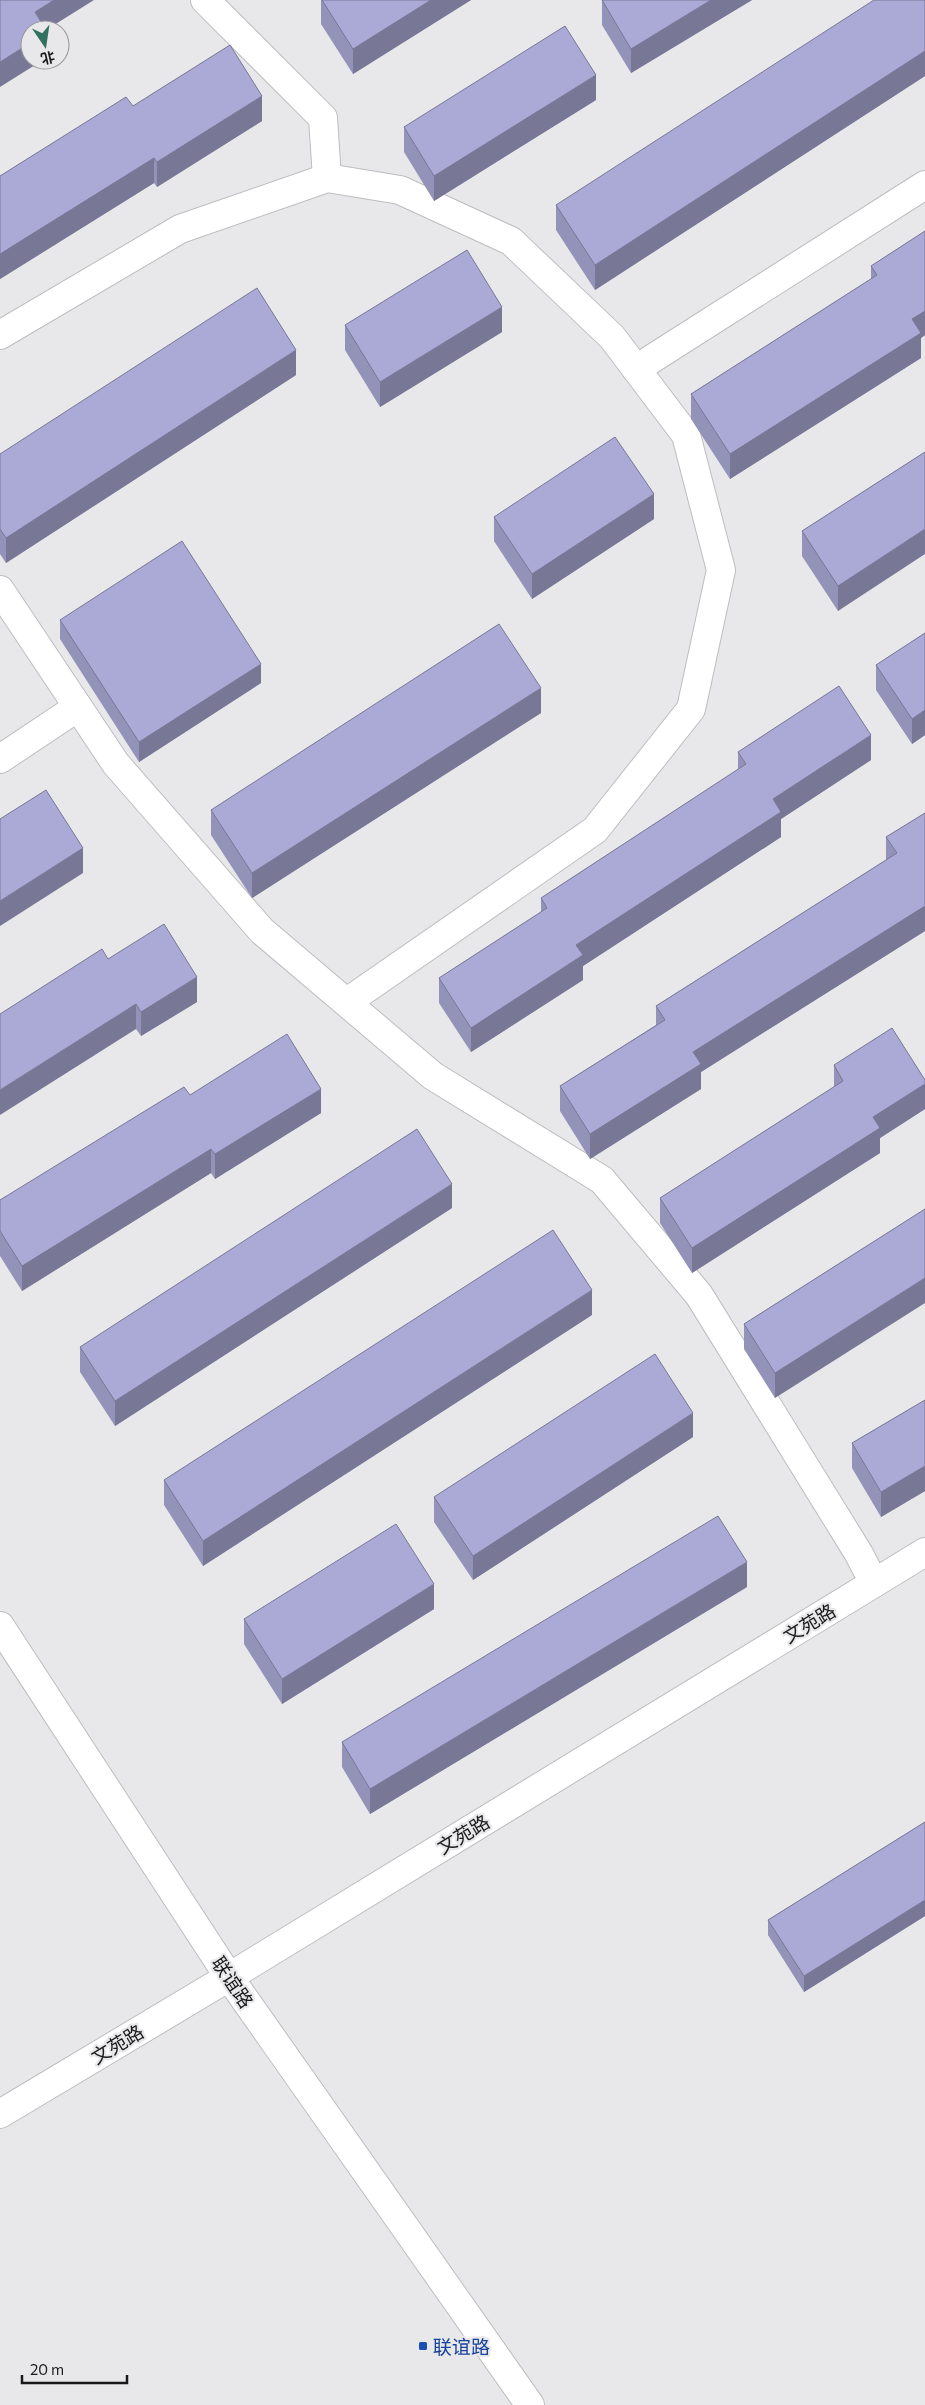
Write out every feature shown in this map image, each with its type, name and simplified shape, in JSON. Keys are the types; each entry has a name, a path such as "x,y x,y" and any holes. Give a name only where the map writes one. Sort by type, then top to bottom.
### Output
{"street":[{"path":"205,0 323,118 328,178"},
{"path":"0,335 180,229 328,178 400,190 511,241 612,337 686,435 721,570 691,709 595,830 346,1002"},
{"path":"636,369 925,185"},
{"path":"0,590 116,764 262,931 433,1076 602,1180 699,1295 860,1554 874,1583"},
{"path":"0,759 78,707"},
{"name":"文苑路","path":"0,2114 229,1977 925,1552"},
{"name":"联谊路","path":"0,1626 229,1977 530,2405"}],"building":[{"path":"0,0 54,0 35,12 40,20 20,20 20,49 0,62"},
{"path":"322,0 431,0 353,49"},
{"path":"602,0 711,0 631,49"},
{"path":"874,0 925,0 925,51 595,265 556,205"},
{"path":"565,26 596,75 434,176 404,127"},
{"path":"230,45 262,96 157,162 154,158 0,254 0,176 126,97 133,106"},
{"path":"925,231 925,311 912,319 921,333 730,454 691,394 877,275 871,266"},
{"path":"467,250 502,307 380,382 345,325"},
{"path":"257,288 296,350 6,538 0,529 0,454"},
{"path":"615,437 654,494 532,574 494,517"},
{"path":"925,452 925,529 838,586 802,531"},
{"path":"182,541 261,664 139,742 60,620"},
{"path":"499,624 541,688 252,873 211,810"},
{"path":"925,633 925,710 912,719 876,665"},
{"path":"839,686 871,735 773,799 781,812 576,945 583,955 471,1028 439,978 547,908 541,898 746,764 738,752"},
{"path":"46,790 83,848 0,901 0,819"},
{"path":"925,813 925,906 693,1052 701,1064 590,1134 560,1086 665,1020 656,1006 897,853 886,837"},
{"path":"164,924 197,977 141,1012 136,1004 0,1090 0,1014 102,949 108,959"},
{"path":"892,1028 925,1080 925,1084 873,1117 880,1128 692,1248 660,1198 843,1081 834,1065"},
{"path":"287,1034 321,1089 215,1154 211,1149 22,1266 0,1231 0,1200 184,1087 190,1095"},
{"path":"417,1129 452,1184 115,1401 80,1347"},
{"path":"925,1209 925,1278 775,1373 744,1324"},
{"path":"553,1230 592,1290 203,1541 164,1480"},
{"path":"655,1354 693,1413 473,1556 434,1497"},
{"path":"925,1400 925,1466 881,1492 852,1443"},
{"path":"718,1516 747,1562 370,1789 342,1742"},
{"path":"396,1524 434,1584 282,1679 244,1619"},
{"path":"925,1822 925,1900 804,1976 768,1920"}],"place":[{"name":"联谊路","path":"423,2346"}]}
